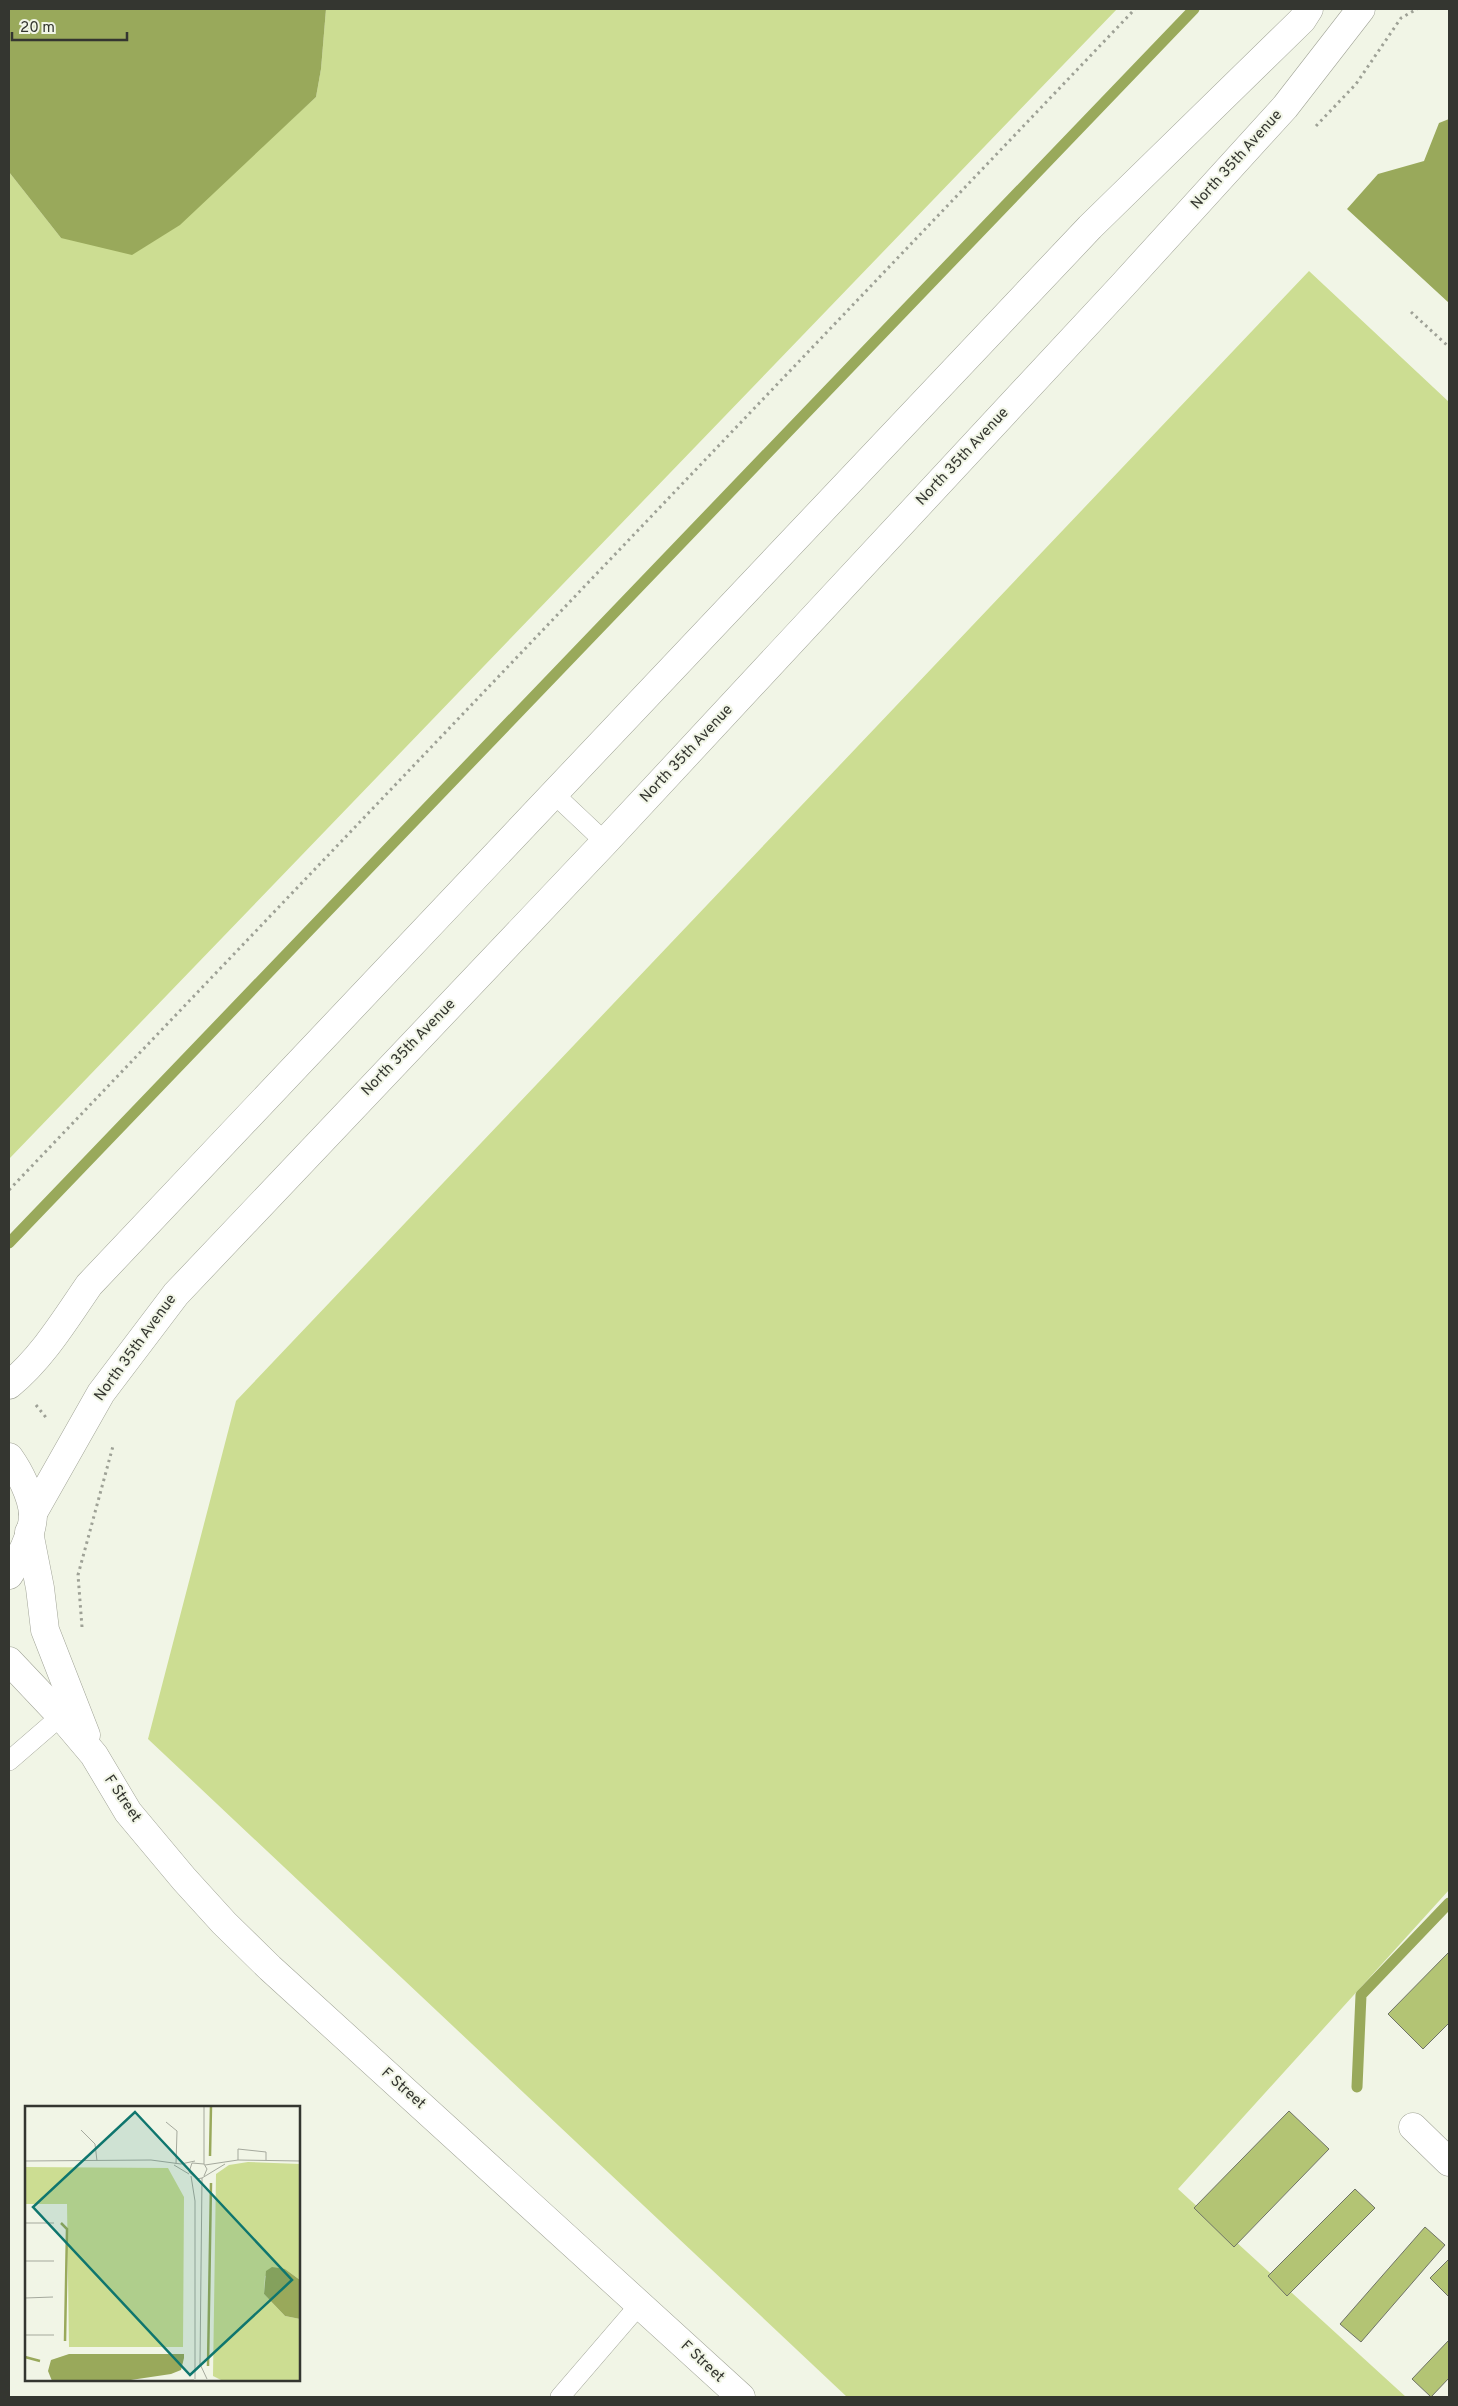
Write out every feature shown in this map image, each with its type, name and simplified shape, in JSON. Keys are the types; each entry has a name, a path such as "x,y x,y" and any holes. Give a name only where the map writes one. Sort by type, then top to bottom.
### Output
{"street":[{"path":"9,1385 20,1376 53,1338 89,1285 1090,227 1302,20 1309,9"},
{"name":"North 35th Avenue","path":"9,1575 20,1558 31,1522 101,1394 176,1294 605,842 1286,107 1362,9"},
{"name":"F Street","path":"9,1457 21,1476 31,1522 45,1630 94,1755 128,1812 224,1923 270,1968 741,2397"},
{"name":"F Street","path":"9,1661 61,1716 94,1755"},
{"path":"1413,2127 1449,2162"}],"lane":[{"path":"553,794 605,842"},
{"path":"9,1761 61,1716"},
{"path":"560,2397 640,2304"}],"path":[{"path":"9,1190 1135,9"},
{"path":"1398,13 1401,18"},
{"path":"1411,312 1449,346"},
{"path":"34,1403 49,1422"},
{"path":"83,1637 78,1575 115,1438"}],"shaded area":[{"path":"9,9 326,9 321,69 316,97 180,225 132,255 61,238 9,172"},
{"path":"326,9 1117,9 9,1159 9,172 61,238 259,149 316,97 321,69"},
{"path":"1449,119 1449,303 1347,209 1378,174 1424,161 1439,123"},
{"path":"1309,271 1449,402 1449,1890 1178,2189 1406,2397 847,2397 148,1739 236,1401"}],"building":[{"path":"1449,1952 1449,2023 1423,2049 1388,2014"},
{"path":"1289,2111 1329,2149 1234,2247 1194,2208"},
{"path":"1355,2189 1375,2208 1287,2296 1268,2276"},
{"path":"1425,2227 1445,2245 1361,2342 1340,2324"},
{"path":"1449,2259 1449,2297 1430,2278"},
{"path":"1449,2340 1449,2378 1431,2397 1412,2379"}],"waterway":[{"path":"9,1243 1194,9"},
{"path":"1357,2087 1361,1995 1449,1903"}]}
